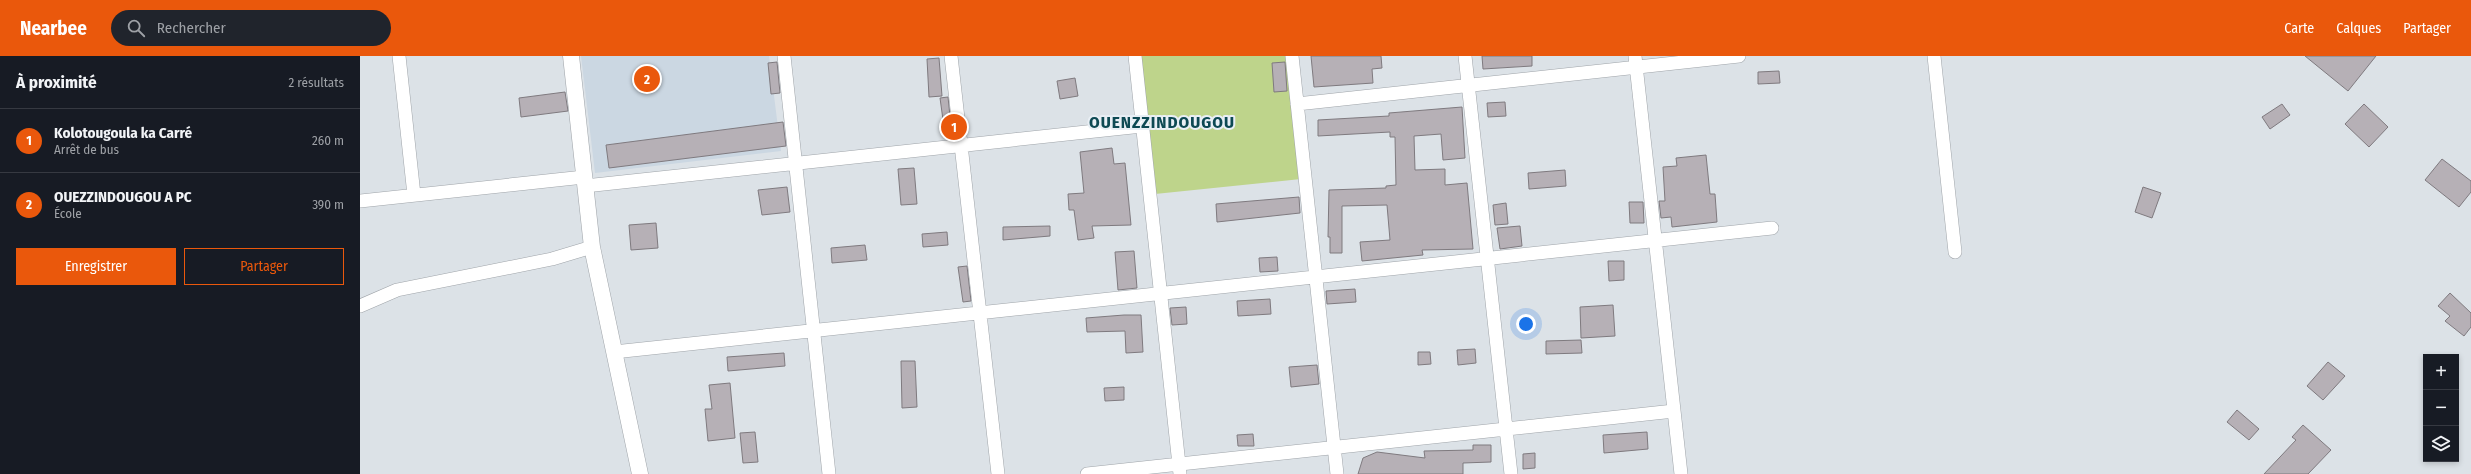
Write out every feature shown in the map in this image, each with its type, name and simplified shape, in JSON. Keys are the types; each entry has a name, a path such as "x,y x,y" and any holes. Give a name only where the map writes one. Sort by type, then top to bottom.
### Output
{"street":[{"path":"399,56 414,196"},
{"path":"571,56 592,248 640,474"},
{"path":"784,56 829,474"},
{"path":"952,56 998,474"},
{"path":"1135,56 1179,469"},
{"path":"1292,56 1337,474"},
{"path":"1465,56 1510,474"},
{"path":"1297,104 1468,85 1636,62 1739,56"},
{"path":"1934,56 1955,252"},
{"path":"1636,62 1681,474"},
{"path":"360,201 795,163 1142,126"},
{"path":"614,352 1772,228"},
{"path":"360,306 397,290 552,259 592,248"},
{"path":"1087,474 1179,469 1334,448 1674,411"}],"shaded area":[{"path":"581,56 769,56 781,151 595,173"}],"green space":[{"path":"1140,56 1288,56 1301,179 1155,194"}],"building":[{"path":"1311,56 1381,56 1382,68 1372,69 1373,83 1314,87"},
{"path":"1482,56 1532,56 1532,66 1483,69"},
{"path":"2305,56 2376,56 2348,91"},
{"path":"939,58 942,96 929,97 927,59"},
{"path":"777,62 780,93 771,94 768,63"},
{"path":"1285,62 1287,91 1274,92 1272,63"},
{"path":"1779,71 1780,83 1758,84 1758,72"},
{"path":"1075,78 1078,96 1060,99 1057,81"},
{"path":"565,92 568,111 521,117 519,98"},
{"path":"948,97 951,126 944,127 940,98"},
{"path":"1505,102 1506,116 1488,117 1487,103"},
{"path":"2282,104 2290,115 2270,129 2262,117"},
{"path":"2364,104 2388,127 2369,147 2345,124"},
{"path":"1462,107 1465,158 1443,160 1441,134 1414,136 1415,170 1445,169 1445,185 1467,183 1473,249 1422,250 1423,255 1362,261 1360,242 1390,240 1387,205 1342,206 1342,253 1330,253 1330,237 1328,237 1329,190 1386,188 1386,186 1396,185 1395,137 1390,137 1390,132 1318,136 1318,120 1389,116 1389,113"},
{"path":"783,122 786,146 609,168 606,145"},
{"path":"1112,148 1114,164 1125,163 1131,225 1092,226 1094,238 1078,240 1074,210 1069,210 1068,194 1084,193 1080,152"},
{"path":"1706,155 1710,194 1715,194 1717,222 1672,227 1671,217 1661,218 1659,201 1665,201 1663,167 1677,166 1676,158"},
{"path":"2442,159 2471,181 2471,192 2459,207 2425,180"},
{"path":"914,168 917,204 901,205 898,169"},
{"path":"1565,170 1566,186 1529,189 1528,173"},
{"path":"787,187 790,212 762,215 758,190"},
{"path":"2143,187 2161,193 2152,218 2135,212"},
{"path":"1299,197 1300,213 1217,222 1216,204"},
{"path":"1629,202 1643,202 1644,223 1630,223"},
{"path":"1506,203 1508,224 1495,225 1493,205"},
{"path":"656,223 658,248 631,250 629,225"},
{"path":"1050,226 1050,236 1003,240 1003,227"},
{"path":"1520,226 1522,246 1500,249 1497,228"},
{"path":"947,232 948,245 923,247 922,234"},
{"path":"865,245 867,260 832,263 831,248"},
{"path":"1134,251 1137,288 1118,290 1115,252"},
{"path":"1277,257 1278,271 1260,272 1259,258"},
{"path":"1608,261 1624,261 1624,280 1609,281"},
{"path":"967,266 971,301 963,302 958,267"},
{"path":"1355,289 1356,302 1327,304 1326,291"},
{"path":"2450,293 2471,313 2471,327 2464,336 2445,321 2450,316 2438,306"},
{"path":"1270,299 1271,314 1238,316 1237,301"},
{"path":"1613,305 1615,336 1581,338 1580,307"},
{"path":"1186,307 1187,324 1172,325 1170,308"},
{"path":"1141,315 1143,352 1126,353 1125,331 1087,332 1086,318"},
{"path":"1581,340 1582,353 1546,354 1546,341"},
{"path":"1475,349 1476,363 1458,365 1457,350"},
{"path":"1418,352 1430,352 1431,364 1418,365"},
{"path":"784,353 785,366 728,371 727,357"},
{"path":"901,361 915,361 917,407 902,408"},
{"path":"2328,362 2345,376 2323,400 2307,386"},
{"path":"1317,365 1319,384 1291,387 1289,367"},
{"path":"730,383 735,438 708,441 705,409 712,409 709,385"},
{"path":"1124,387 1124,400 1105,401 1104,388"},
{"path":"2237,410 2259,429 2249,440 2227,422"},
{"path":"2303,425 2331,450 2308,474 2264,474 2296,440 2292,437"},
{"path":"755,432 758,462 743,463 740,433"},
{"path":"1647,432 1648,449 1604,453 1603,435"},
{"path":"1253,434 1254,446 1238,446 1237,435"},
{"path":"1473,445 1491,445 1491,462 1463,463 1463,474 1358,474 1363,458 1377,452 1425,458 1424,451 1473,450"},
{"path":"1535,453 1535,468 1523,469 1523,454"}],"place":[{"name":"OUEZZINDOUGOU A PC","path":"647,79"},
{"name":"Kolotougoula ka Carré","path":"954,127"}],"district":[{"name":"OUENZZINDOUGOU","path":"1162,122"}]}
